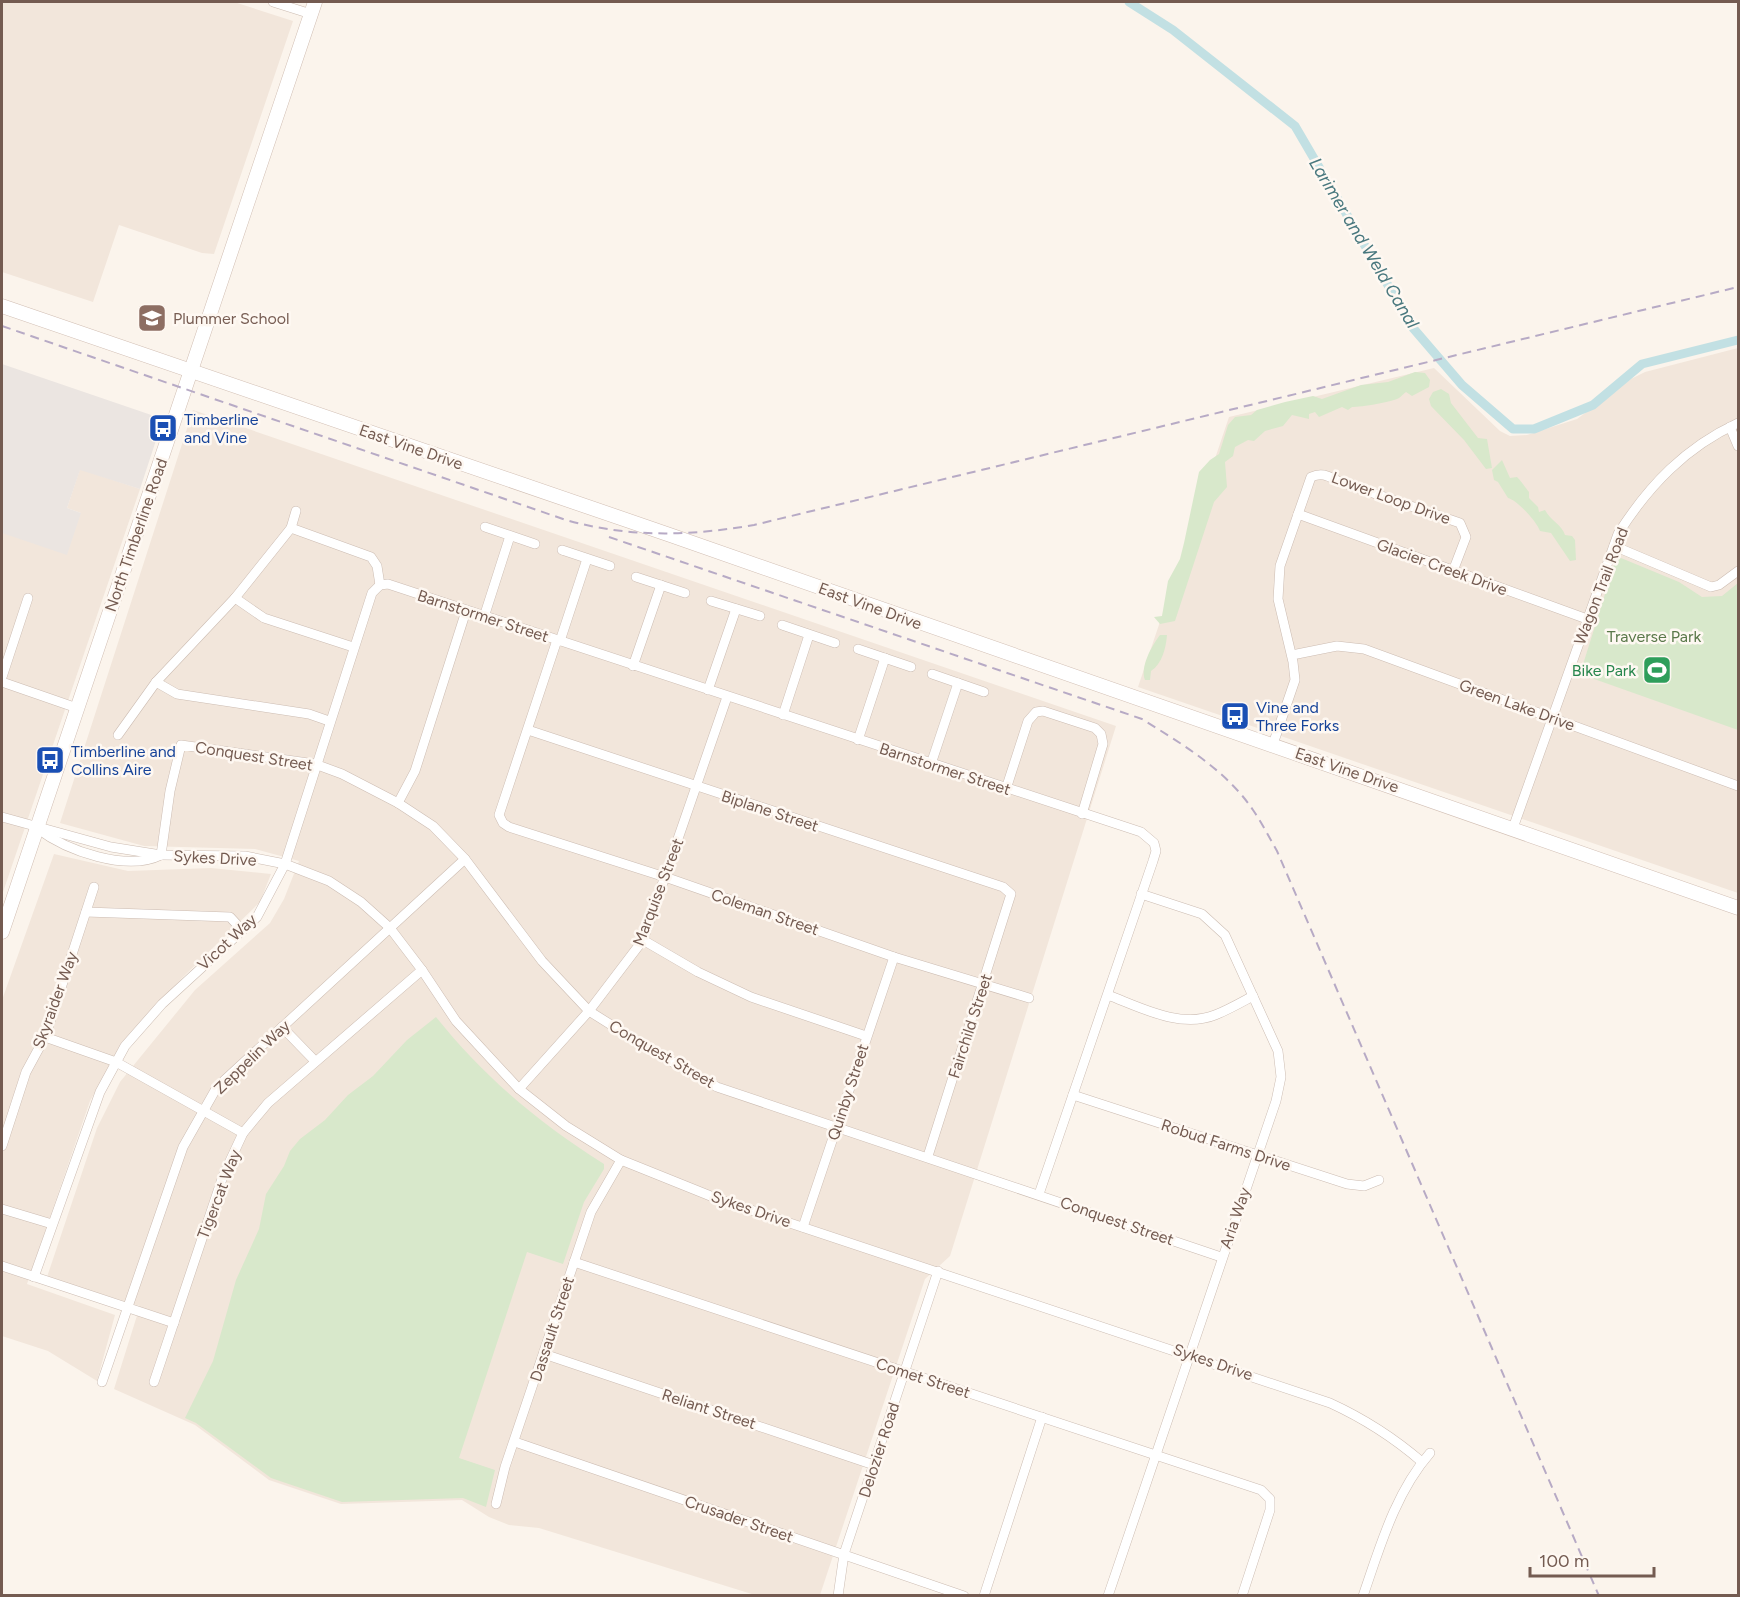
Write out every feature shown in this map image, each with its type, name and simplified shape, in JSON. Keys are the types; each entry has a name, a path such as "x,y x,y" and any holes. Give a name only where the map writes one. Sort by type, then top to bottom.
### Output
{"street":[{"path":"273,2 313,8"},
{"name":"North Timberline Road","path":"2,932 313,8"},
{"name":"East Vine Drive","path":"2,306 670,535 1131,698 1273,744 1738,908"},
{"path":"1734,425 1738,446"},
{"name":"Wagon Trail Road","path":"1513,828 1614,546 1641,499 1660,478 1691,451 1734,425"},
{"name":"Lower Loop Drive","path":"1298,514 1311,477 1317,474 1329,476 1460,523 1466,537 1453,571"},
{"path":"118,735 156,682 235,598 291,528 296,511"},
{"path":"1273,744 1295,680 1292,655 1278,599 1278,580 1282,556 1298,514"},
{"name":"Glacier Creek Drive","path":"1298,514 1587,619"},
{"path":"485,527 535,543"},
{"path":"291,528 371,557 377,567 380,585"},
{"path":"484,617 510,536"},
{"path":"1614,546 1711,587 1719,585 1738,571"},
{"path":"562,550 610,566"},
{"path":"528,730 587,559"},
{"path":"636,577 685,593"},
{"name":"Barnstormer Street","path":"380,585 388,584 1142,832 1154,843 1156,851 1039,1194"},
{"name":"Vicot Way","path":"34,1277 100,1092 125,1046 162,1004 257,916 285,864 315,764 372,593 380,585"},
{"path":"633,666 661,585"},
{"path":"28,598 2,680 77,708"},
{"path":"235,598 264,618 354,647"},
{"path":"711,601 760,616"},
{"path":"708,690 736,609"},
{"path":"398,803 415,771 466,611"},
{"path":"782,626 834,643"},
{"path":"783,715 809,634"},
{"name":"Green Lake Drive","path":"1292,655 1337,646 1364,650 1738,786"},
{"path":"858,649 911,667"},
{"path":"858,740 885,658"},
{"path":"932,674 984,692"},
{"path":"156,682 177,694 309,714 329,721"},
{"path":"931,764 958,683"},
{"name":"Marquise Street","path":"519,1089 589,1011 643,940 728,697"},
{"path":"1006,789 1029,721 1036,712 1043,711 1095,728 1101,734 1103,744 1082,814"},
{"name":"Biplane Street","path":"528,730 1004,887 1011,894"},
{"name":"Coleman Street","path":"528,730 499,815 503,823 509,827 665,877 894,957 1029,998"},
{"name":"Conquest Street","path":"161,855 170,791 181,745 315,764 342,774 398,803 433,826 465,859 542,961 589,1011 651,1050 717,1087 1221,1257"},
{"name":"Sykes Drive","path":"2,816 36,828 59,844 104,857 147,862 161,855 245,856 285,864 329,881 361,902 390,928 422,969 456,1021 519,1089 566,1126 621,1160 718,1199 1189,1354 1330,1403 1359,1416 1394,1438 1422,1462"},
{"name":"Zeppelin Way","path":"102,1382 183,1147 217,1087 465,859"},
{"name":"Skyraider Way","path":"2,1146 26,1072 45,1036 94,887"},
{"name":"Fairchild Street","path":"927,1156 1011,894"},
{"name":"Aria Way","path":"1108,1596 1257,1155 1281,1077 1278,1051 1225,935 1213,921 1202,914 1141,894"},
{"path":"86,912 230,917 242,930"},
{"path":"643,940 698,972 751,997 867,1036"},
{"name":"Quinby Street","path":"803,1227 894,957"},
{"name":"Tigercat Way","path":"154,1382 223,1176 243,1133 268,1103 422,969"},
{"path":"1107,995 1167,1017 1188,1019 1213,1016 1253,996"},
{"path":"282,1027 315,1061"},
{"path":"45,1036 116,1062 243,1133"},
{"name":"Robud Farms Drive","path":"1073,1095 1347,1184 1365,1186 1379,1180"},
{"name":"Dassault Street","path":"496,1504 591,1212 621,1160"},
{"path":"2,1209 52,1224"},
{"name":"Comet Street","path":"574,1262 1261,1490 1270,1499 1270,1510 1242,1596"},
{"path":"2,1266 174,1323"},
{"name":"Delozier Road","path":"838,1596 844,1554 938,1271"},
{"name":"Reliant Street","path":"544,1354 874,1465"},
{"path":"984,1596 1042,1417"},
{"name":"Crusader Street","path":"515,1442 964,1596"},
{"path":"1364,1596 1394,1511 1422,1462 1430,1453"}],"shaded area":[{"path":"2,2 234,2 293,21 214,254 202,253 119,225 93,302 2,272"},
{"path":"1738,348 1738,893 1138,687 1229,417 1434,368 1500,431 1510,436 1527,435 1577,419 1631,379 1645,372"},
{"path":"2,364 163,419 140,489 80,470 67,508 81,513 67,555 2,533"},
{"path":"193,410 1116,726 950,1256 925,1279 820,1595 755,1595 539,1528 509,1525 489,1517 462,1500 341,1504 269,1480 195,1425 114,1389 140,1306 47,1277 97,1128 120,1082 195,990 270,923 284,899 299,861 255,849 144,846 60,823"},
{"path":"80,469 140,489 2,895 2,533 81,513 67,508"},
{"path":"54,854 128,871 211,868 271,874 260,902 182,978 119,1048 90,1101 27,1284 115,1315 97,1381 48,1351 2,1336 2,1000"}],"green space":[{"path":"1415,372 1425,373 1430,380 1429,387 1412,396 1406,392 1390,401 1352,407 1348,410 1342,407 1319,417 1315,412 1309,414 1309,419 1292,415 1283,426 1265,431 1254,441 1248,440 1235,447 1233,456 1225,462 1227,487 1214,502 1175,621 1160,624 1154,617 1162,616 1168,581 1180,559 1199,472 1219,454 1228,425 1235,417 1251,415 1257,410 1313,396 1322,399 1361,385 1388,382"},
{"path":"1441,389 1449,394 1451,403 1478,438 1487,439 1492,468 1486,469 1464,440 1431,406 1429,399 1433,392"},
{"path":"1502,460 1510,478 1517,477 1529,492 1529,498 1538,507 1539,512 1545,510 1565,535 1572,536 1575,540 1576,560 1570,561 1551,533 1540,531 1526,512 1508,498 1498,482 1494,480 1492,470"},
{"name":"Traverse Park","path":"1621,558 1679,582 1702,597 1722,596 1738,583 1738,730 1580,674 1616,559"},
{"path":"1160,635 1167,635 1163,655 1151,671 1150,680 1145,680 1145,663"},
{"path":"436,1017 473,1060 514,1098 557,1132 604,1164 604,1169 584,1202 563,1264 527,1252 459,1458 495,1470 486,1507 463,1498 342,1502 271,1478 196,1423 185,1418 213,1361 236,1280 259,1229 266,1194 284,1166 290,1151 300,1139 325,1120 348,1095 373,1076 407,1040"}],"waterway":[{"name":"Larimer and Weld Canal","path":"1129,2 1173,30 1295,126 1413,328 1462,385 1513,429 1534,429 1593,405 1642,364 1738,340"}],"railway":[{"path":"2,326 566,520 613,530 683,533 754,525 1738,287"},
{"path":"609,537 1142,719 1202,759 1230,782 1253,810 1277,851 1599,1596"}],"place":[{"name":"Plummer School","path":"152,318"},
{"name":"Timberline and Vine","path":"163,428"},
{"name":"Bike Park","path":"1657,670"},
{"name":"Vine and Three Forks","path":"1235,716"},
{"name":"Timberline and Collins Aire","path":"50,760"}]}
